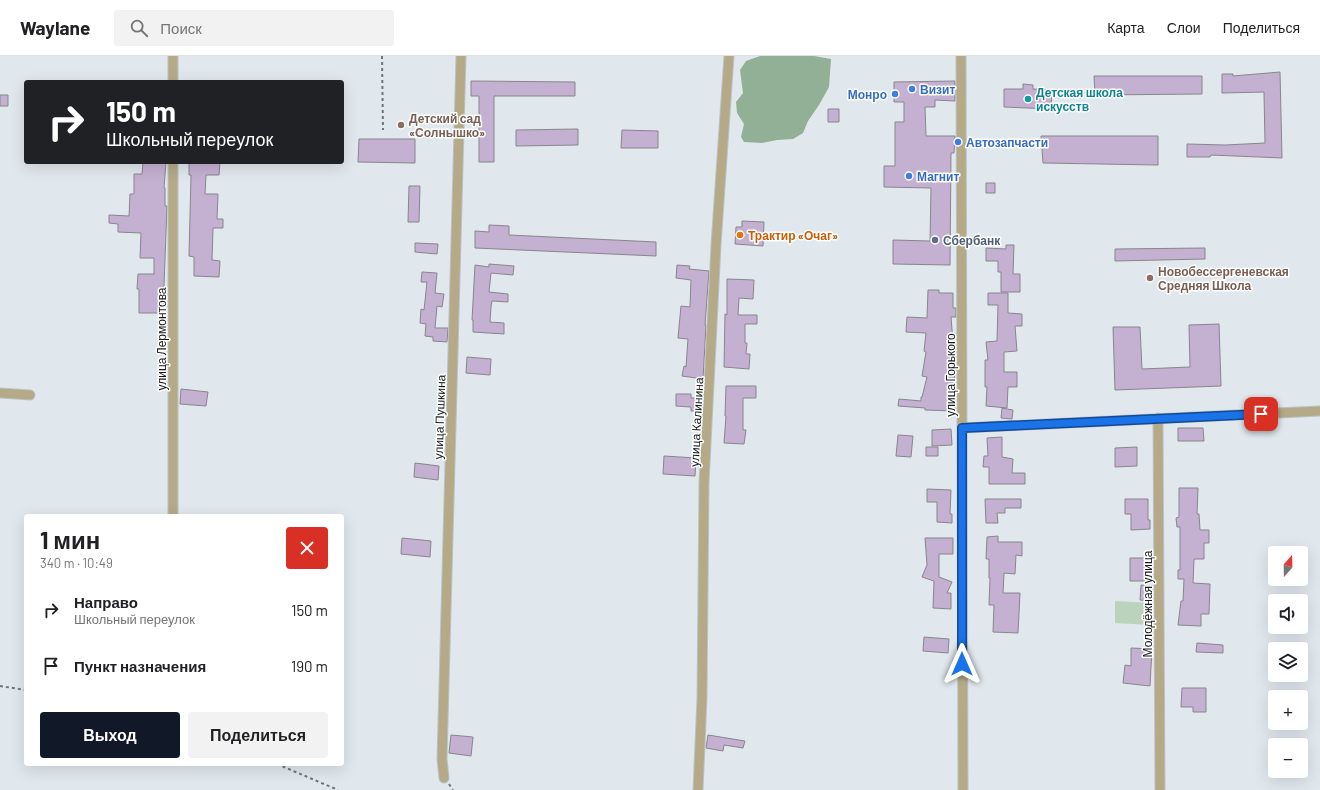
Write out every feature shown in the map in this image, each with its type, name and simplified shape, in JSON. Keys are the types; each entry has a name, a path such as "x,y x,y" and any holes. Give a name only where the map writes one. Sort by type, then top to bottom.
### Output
{"street":[{"path":"173,56 173,80"},
{"name":"улица Пушкина","path":"444,778 442,759 461,56"},
{"name":"улица Калинина","path":"698,790 702,698 704,483 716,245 729,56"},
{"name":"улица Горького","path":"961,56 962,790"},
{"name":"улица Лермонтова","path":"173,164 173,514"},
{"path":"0,393 30,395"},
{"path":"962,428 1320,411"},
{"name":"Молодёжная улица","path":"1158,418 1160,790"}],"path":[{"path":"382,56 383,130"},
{"path":"0,686 24,690"},
{"path":"282,766 338,790"}],"green space":[{"path":"760,56 814,56 831,59 829,87 808,121 803,133 793,139 762,143 744,142 741,137 744,124 737,113 736,102 743,93 740,70 746,61"},
{"path":"1115,601 1152,603 1151,625 1115,623"}],"building":[{"path":"1280,72 1282,158 1211,155 1210,157 1187,157 1187,144 1225,145 1265,143 1264,92 1222,93 1222,74 1233,74 1233,76"},
{"path":"1094,76 1202,76 1202,94 1095,95"},
{"path":"471,81 575,82 575,96 494,96 494,162 479,162 479,96 471,96"},
{"path":"955,81 955,101 935,100 935,107 925,107 926,136 955,136 954,153 951,153 950,265 893,264 893,240 930,241 931,188 884,187 884,166 895,166 895,122 904,122 904,102 894,102 894,82"},
{"path":"1023,84 1033,85 1033,89 1052,90 1051,109 1004,107 1004,89 1023,89"},
{"path":"0,95 8,95 8,106 0,106"},
{"path":"828,109 839,109 839,122 828,122"},
{"path":"578,129 578,145 516,146 516,130"},
{"path":"622,130 658,131 658,148 621,148"},
{"path":"1041,136 1158,136 1158,165 1043,163"},
{"path":"359,139 415,139 415,163 358,162"},
{"path":"143,164 166,164 164,188 165,206 167,206 163,313 139,313 139,289 137,289 138,274 154,274 154,258 140,258 141,233 118,232 118,224 109,223 109,215 129,216 130,194 134,194 134,174 142,174"},
{"path":"189,164 220,164 219,175 206,175 205,194 218,194 217,219 223,219 223,228 213,228 212,260 220,261 219,277 194,276 194,257 189,256 191,175 189,175"},
{"path":"986,183 995,183 995,193 986,193"},
{"path":"409,186 420,186 419,222 408,222"},
{"path":"742,221 764,222 763,246 735,244 736,227 742,227"},
{"path":"489,225 509,226 509,235 656,242 656,256 475,248 475,231 489,232"},
{"path":"415,243 438,244 437,254 415,252"},
{"path":"1006,245 1014,245 1013,274 1020,274 1020,292 1001,292 1001,272 998,272 998,261 986,261 986,248 1006,249"},
{"path":"1205,248 1205,259 1115,261 1115,249"},
{"path":"489,264 514,266 513,275 491,273 489,292 508,294 508,302 492,301 491,307 490,322 504,323 504,334 473,332 472,320 475,265 489,267"},
{"path":"677,265 690,266 689,269 709,271 703,379 682,376 684,366 686,367 688,339 678,338 681,306 690,307 691,280 676,278"},
{"path":"422,272 437,273 435,293 444,294 442,307 437,306 435,328 448,328 447,342 433,341 433,337 425,336 426,324 420,323 421,309 424,310 427,282 421,282"},
{"path":"727,279 754,280 753,299 739,298 738,315 757,315 757,324 745,324 745,343 747,343 746,354 750,354 749,369 724,367 725,314 727,315"},
{"path":"928,290 939,290 939,293 953,293 953,308 956,308 956,317 951,317 953,342 949,365 956,366 953,387 956,387 955,411 925,410 925,408 898,406 899,399 921,401 927,377 922,376 926,352 924,351 926,333 906,332 907,317 927,318"},
{"path":"988,293 1008,293 1008,313 1022,314 1022,326 1015,326 1017,351 1004,352 1004,372 1017,372 1017,387 1008,387 1007,408 986,406 987,387 985,387 985,360 988,360 986,342 997,341 998,305 988,305"},
{"path":"1219,324 1221,386 1115,390 1113,327 1140,327 1142,369 1190,367 1189,325"},
{"path":"467,357 491,359 490,375 466,373"},
{"path":"726,386 756,386 756,398 743,398 743,430 746,430 744,444 724,443"},
{"path":"181,389 208,392 206,406 180,404"},
{"path":"676,394 691,394 691,398 702,398 702,411 691,411 691,407 676,406"},
{"path":"1002,408 1013,410 1012,419 1001,418"},
{"path":"1178,428 1203,428 1204,441 1178,441"},
{"path":"951,429 952,445 932,446 932,430"},
{"path":"898,435 913,436 911,457 896,456"},
{"path":"1002,437 1002,457 1013,459 1012,473 1025,473 1025,484 989,484 989,467 983,467 984,456 988,456 987,438"},
{"path":"926,447 938,447 938,456 926,456"},
{"path":"1137,447 1137,466 1115,467 1115,448"},
{"path":"664,456 696,458 695,476 663,474"},
{"path":"415,463 439,466 438,480 414,477"},
{"path":"1179,488 1198,488 1197,514 1199,514 1200,530 1209,530 1209,543 1204,543 1204,559 1194,559 1193,583 1210,584 1209,614 1201,614 1201,626 1178,625 1181,601 1183,601 1184,579 1178,579 1178,570 1180,570 1180,527 1177,527 1176,518 1179,517"},
{"path":"927,489 951,490 950,514 952,514 952,523 937,522 937,502 927,502"},
{"path":"985,499 1021,499 1021,508 1005,508 1005,513 997,513 998,523 986,523"},
{"path":"1125,499 1148,499 1148,520 1150,520 1150,529 1131,530 1131,514 1125,514"},
{"path":"998,536 998,542 1022,542 1022,556 1016,555 1015,574 1004,573 1003,593 1020,593 1018,633 993,632 994,605 989,605 990,578 989,559 986,559 987,537"},
{"path":"402,538 431,541 430,557 401,554"},
{"path":"925,538 953,538 953,554 939,554 939,577 952,582 947,593 951,593 951,609 933,608 934,581 922,577 927,565"},
{"path":"1130,558 1146,558 1147,581 1130,581"},
{"path":"1141,585 1153,586 1152,601 1140,600"},
{"path":"924,637 949,639 948,653 923,651"},
{"path":"1197,643 1223,645 1223,653 1196,652"},
{"path":"1131,648 1152,649 1150,686 1123,683 1125,665 1131,666"},
{"path":"1182,688 1206,688 1206,712 1193,712 1193,707 1181,707"},
{"path":"451,735 473,737 471,756 449,753"},
{"path":"708,735 745,741 743,748 724,745 723,751 706,748"}],"place":[{"name":"Визит","path":"912,89"},
{"name":"Монро","path":"895,94"},
{"name":"Детская школа искусств","path":"1028,99"},
{"name":"Детский сад «Солнышко»","path":"401,125"},
{"name":"Автозапчасти","path":"958,142"},
{"name":"Магнит","path":"909,176"},
{"name":"Трактир «Очаг»","path":"740,235"},
{"name":"Сбербанк","path":"935,240"},
{"name":"Новобессергеневская Средняя Школа","path":"1150,278"}],"route":[{"path":"962,664 962,428 1261,414"}]}
